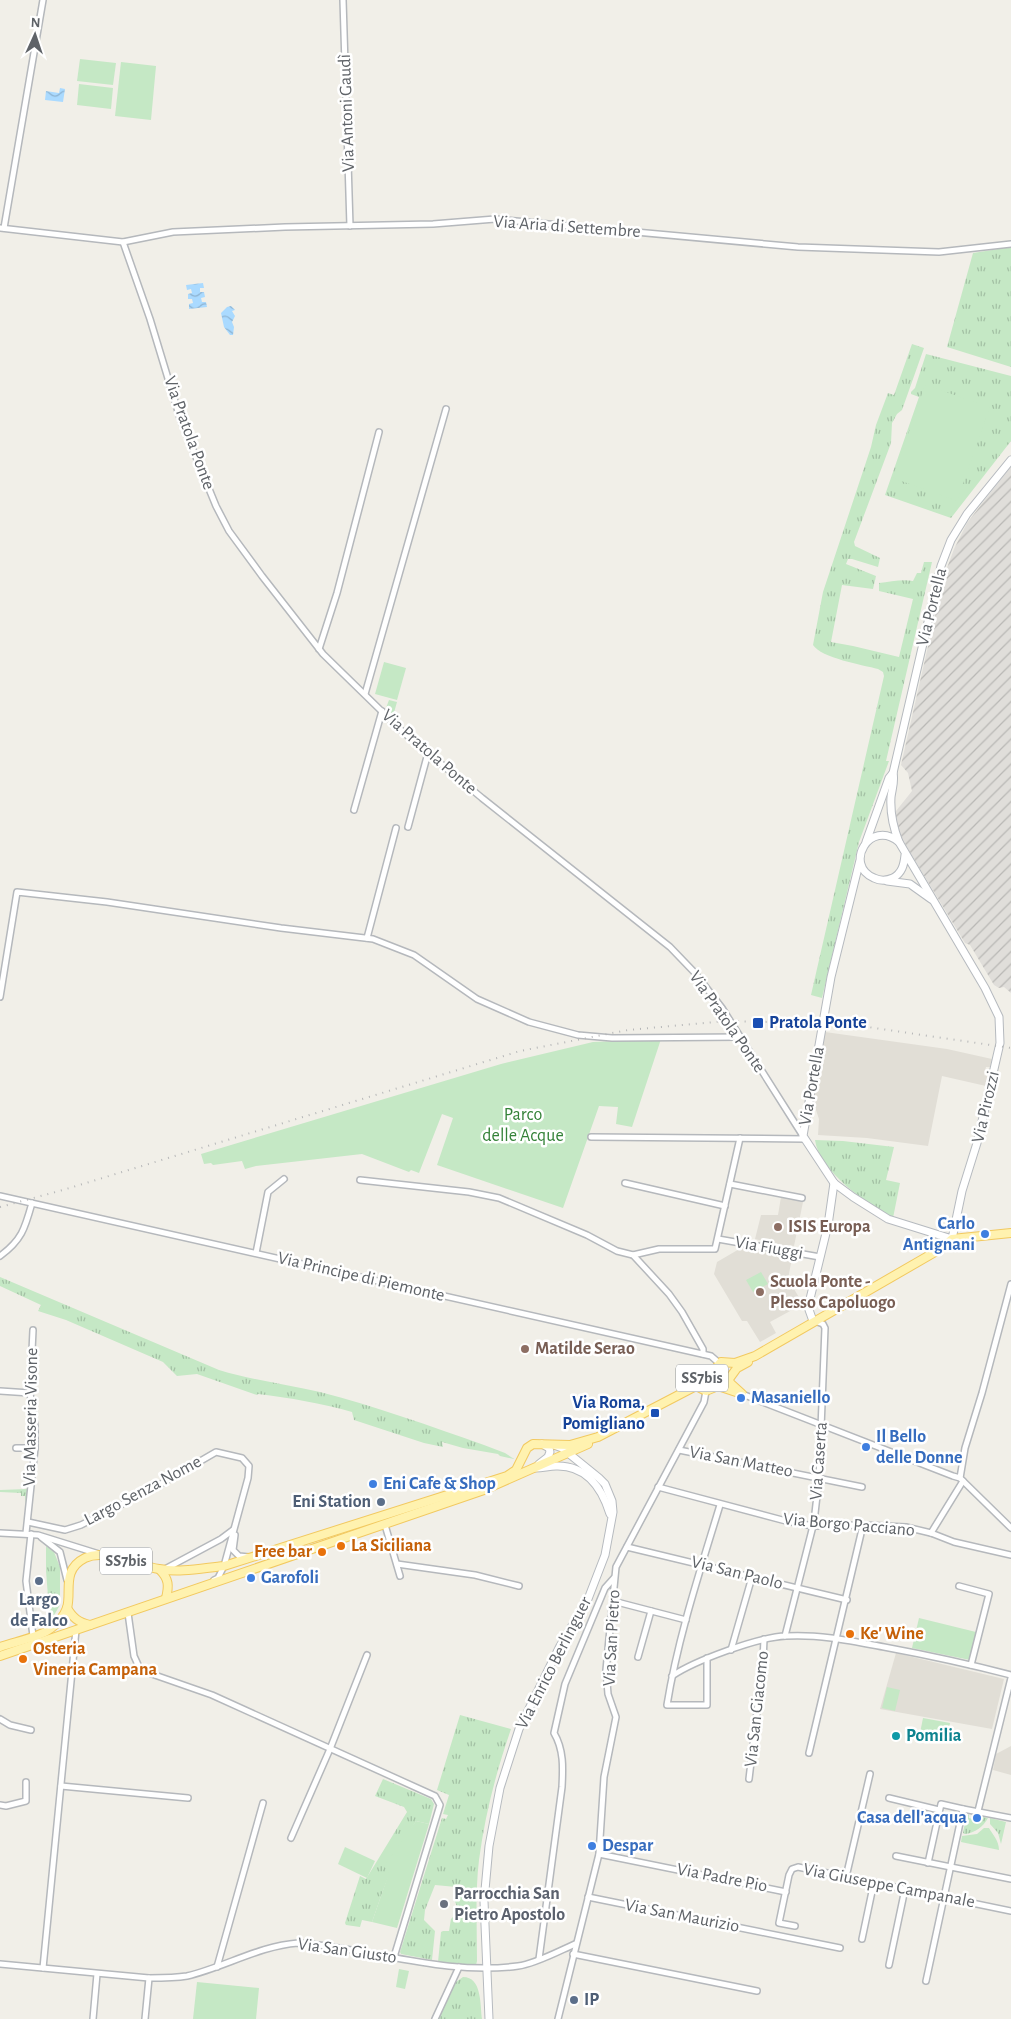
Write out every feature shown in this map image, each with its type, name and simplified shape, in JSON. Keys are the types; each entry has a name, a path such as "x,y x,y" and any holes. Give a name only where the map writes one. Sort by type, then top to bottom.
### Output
{"main road":[{"name":"Via Portella","path":"932,900 899,842 891,815 893,773 936,581 946,551 967,514 1011,460"},
{"name":"Via Portella","path":"804,1138 827,999 862,850 889,778 893,773"},
{"path":"865,844 874,837 885,836 899,842"},
{"path":"884,880 897,875 902,870 905,855"},
{"path":"860,860 865,872 870,876 910,884 932,900"},
{"name":"Via Pirozzi","path":"932,900 986,988 997,1011 1000,1024 1000,1044 978,1143 962,1191 952,1239"},
{"name":"Via Pratola Ponte","path":"804,1138 834,1183 888,1219 952,1239"},
{"path":"813,1321 808,1307 828,1224 834,1183"},
{"path":"952,1239 1011,1233"},
{"name":"SS7bis","path":"742,1394 730,1383 729,1378 738,1368 813,1321 942,1248 952,1239"},
{"name":"SS7bis","path":"0,1656 484,1490 583,1447 598,1437 696,1386 699,1380 715,1371 719,1363 723,1361 735,1363 755,1356"},
{"name":"SS7bis","path":"696,1386 706,1391 718,1386 742,1394"},
{"name":"SS7bis","path":"68,1582 74,1569 84,1558 99,1554 160,1570 193,1570 224,1566 507,1476 516,1470 527,1448 533,1444 570,1445 598,1437"},
{"path":"535,1467 548,1457 550,1452 545,1444"},
{"name":"Via Enrico Berlinguer","path":"489,2019 484,1901 489,1846 500,1788 523,1721 560,1646 588,1599 605,1555 613,1512 612,1501 605,1484 599,1478 562,1448 545,1444"},
{"path":"583,1447 579,1455 584,1467"},
{"name":"Via Enrico Berlinguer","path":"535,1467 566,1467 576,1469 590,1477 602,1492 611,1517"},
{"name":"SS7bis","path":"160,1570 166,1576 168,1583 166,1598"},
{"path":"0,1647 48,1631 58,1622 67,1608 68,1582"},
{"path":"67,1608 73,1618 80,1623 90,1625"}],"street":[{"path":"2,228 43,0"},
{"name":"Via Antoni Gaudì","path":"343,0 350,226"},
{"name":"Via Aria di Settembre","path":"2,228 123,242 173,232 285,226 433,224 495,219 798,247 939,252 1011,244"},
{"name":"Via Pratola Ponte","path":"123,242 180,418 216,506 229,531 256,569 320,650 428,754 670,947 695,972 741,1037 804,1138"},
{"path":"365,694 446,409"},
{"path":"320,650 338,593 379,432"},
{"path":"354,810 382,711"},
{"path":"408,827 428,754"},
{"path":"366,938 396,828"},
{"path":"0,997 17,892 125,904 281,928 366,938 402,949 414,955 477,999 529,1022 578,1035 612,1038 741,1037"},
{"path":"591,1136 804,1138"},
{"path":"360,1180 469,1192 499,1198 587,1235 617,1251 633,1255 659,1248 715,1249 740,1138"},
{"path":"256,1253 268,1192 284,1180"},
{"path":"625,1183 725,1206"},
{"path":"730,1184 802,1198"},
{"name":"Via Principe di Piemonte","path":"0,1196 703,1354 710,1356 719,1363"},
{"path":"0,1256 9,1249 24,1231 32,1203"},
{"name":"Via Fiuggi","path":"718,1239 820,1257"},
{"path":"633,1255 670,1294 703,1349 703,1354"},
{"path":"932,1533 962,1479 965,1448 982,1394 1011,1284"},
{"name":"Via Caserta","path":"785,1636 813,1526 819,1478 825,1328 823,1324 813,1321"},
{"name":"Via Masseria Visone","path":"28,1534 35,1448 35,1426 30,1393 34,1330"},
{"path":"0,1391 30,1393"},
{"name":"Via San Pietro","path":"558,2019 575,1944 599,1854 604,1777 616,1717 608,1694 606,1670 616,1567 704,1402 706,1391"},
{"path":"742,1394 962,1479 1011,1528"},
{"path":"16,1448 35,1448"},
{"name":"Via San Matteo","path":"679,1450 862,1487"},
{"name":"Largo Senza Nome","path":"28,1522 65,1530 81,1525 154,1488 216,1452 242,1458 249,1466 248,1478 224,1566 218,1578 198,1588"},
{"name":"Via Borgo Pacciano","path":"658,1487 786,1522 813,1526 863,1525 906,1527 932,1533 954,1542 1011,1555"},
{"path":"707,1658 707,1705 667,1705 686,1620 720,1505"},
{"path":"385,1525 400,1576"},
{"path":"809,1753 847,1600 863,1525"},
{"path":"160,1570 222,1539 233,1530"},
{"name":"Largo Senza Nome","path":"233,1530 235,1536 233,1550 239,1556 251,1558"},
{"path":"0,1533 38,1535 99,1554"},
{"path":"28,1534 26,1581 32,1636"},
{"path":"38,1535 60,1552 68,1582"},
{"name":"Via San Paolo","path":"627,1547 847,1600"},
{"path":"397,1564 476,1575 519,1586"},
{"path":"731,1650 752,1577"},
{"path":"539,1959 560,1808 564,1762 558,1739 554,1733 565,1684 605,1588 615,1578"},
{"path":"959,1586 989,1594 971,1665"},
{"path":"613,1601 686,1620"},
{"path":"638,1657 651,1611"},
{"path":"128,1613 134,1656 139,1667 149,1673 212,1695 435,1796 440,1805 394,1957"},
{"path":"43,1968 76,1630"},
{"path":"672,1676 707,1658 764,1639 785,1636 837,1638 971,1665 1011,1676 978,1811"},
{"name":"Via San Giacomo","path":"749,1779 764,1639"},
{"path":"291,1838 330,1749 367,1655"},
{"path":"0,1719 10,1725 31,1730"},
{"path":"846,1876 870,1774"},
{"path":"0,1805 6,1806 26,1801 26,1782"},
{"path":"61,1786 188,1798"},
{"path":"889,1798 939,1810"},
{"path":"217,1967 263,1803"},
{"path":"928,1863 941,1804 1011,1818"},
{"path":"926,1981 963,1809"},
{"name":"Via Padre Pio","path":"599,1854 786,1892"},
{"path":"896,1856 1011,1879"},
{"name":"Via Giuseppe Campanale","path":"777,1934 792,1869 798,1867 1011,1911"},
{"path":"862,1939 874,1882"},
{"path":"889,1965 905,1889"},
{"name":"Via San Maurizio","path":"588,1896 840,1948"},
{"path":"779,1922 795,1926"},
{"name":"Via San Giusto","path":"0,1964 149,1978 185,1976 217,1967 262,1949 282,1944 298,1943 460,1968 486,1968 519,1966 575,1944"},
{"path":"573,1954 757,1991"},
{"path":"435,2019 460,1968"},
{"path":"92,2019 97,1974"},
{"path":"145,2019 149,1978"}],"shaded area":[{"path":"1011,466 1011,993 1004,987 999,988 994,985 970,945 965,943 905,844 897,827 895,815 912,791 908,773 901,765 944,576 954,549 967,523"},
{"path":"825,1032 947,1049 992,1059 990,1067 986,1067 984,1075 989,1077 986,1086 942,1076 928,1146 867,1138 818,1135 819,1119 813,1101"},
{"name":"ISIS Europa","path":"781,1197 803,1202 794,1246 786,1245 786,1247 755,1239 761,1215 778,1215"},
{"name":"Scuola Ponte - Plesso Capoluogo","path":"741,1248 792,1258 788,1279 803,1304 770,1322 776,1333 760,1342 747,1321 742,1321 714,1274 717,1262"},
{"path":"896,1653 1004,1679 992,1729 880,1709"},
{"path":"1011,1746 1011,1775 993,1770 996,1754"}],"green space":[{"path":"80,59 116,63 113,85 77,81"},
{"path":"121,62 156,66 151,120 115,116"},
{"path":"79,84 113,88 111,109 77,105"},
{"path":"1011,247 1011,367 947,347 973,253"},
{"path":"912,344 924,348 902,410 897,414 892,423 891,443 854,542 855,546 880,558 878,567 852,559 848,559 846,564 876,576 873,589 842,585 831,642 899,657 913,599 879,591 879,583 900,580 913,581 917,573 921,573 924,562 932,562 886,761 889,761 859,842 822,998 811,995 884,676 883,672 878,669 824,654 813,645 823,592 871,447 876,425 888,393 894,395"},
{"path":"926,354 1011,376 1011,441 951,518 885,495 919,397 911,394 911,392 915,388"},
{"path":"925,385 990,407 957,501 893,478"},
{"path":"384,662 406,668 397,700 375,694"},
{"path":"389,700 397,702 393,716 386,708"},
{"name":"Parco delle Acque","path":"661,1039 632,1127 616,1124 618,1107 599,1106 563,1208 437,1165 453,1118 442,1114 419,1173 411,1170 409,1172 362,1154 256,1166 245,1169 242,1161 213,1165 211,1163 204,1164 201,1154 501,1064 593,1042"},
{"path":"815,1140 894,1147 886,1180 900,1183 893,1218 870,1204 835,1175 818,1152"},
{"path":"761,1272 768,1284 753,1292 746,1280"},
{"path":"0,1277 219,1370 244,1377 320,1392 361,1404 484,1445 505,1453 514,1459 442,1442 443,1447 424,1443 354,1420 352,1412 317,1403 257,1395 197,1374 177,1376 163,1362 66,1320 38,1311 41,1305 0,1286"},
{"path":"27,1489 26,1507 25,1496 21,1496 21,1493 0,1492 0,1490"},
{"path":"46,1546 54,1552 60,1567 60,1605 50,1622 46,1571"},
{"path":"919,1618 976,1632 970,1660 912,1648"},
{"path":"887,1687 900,1690 895,1711 882,1708"},
{"path":"460,1715 511,1729 492,1794 481,1843 477,1885 476,1965 438,1962 441,1932 449,1931 451,1919 459,1911 453,1897 456,1887 435,1885 425,1910 424,1920 435,1931 432,1960 401,1954 400,1952 442,1818 446,1819 448,1815 443,1814 449,1795 437,1790"},
{"path":"923,1718 950,1723 947,1738 920,1733"},
{"path":"383,1779 431,1799 434,1804 429,1824 416,1821 402,1845 372,1922 362,1920 360,1927 346,1925 345,1923 360,1876 366,1879 407,1812 404,1807 375,1796"},
{"path":"969,1814 969,1818 980,1821 983,1817 988,1818 978,1829 965,1834 963,1833 966,1817"},
{"path":"990,1818 1006,1822 1001,1844 998,1833 990,1824"},
{"path":"416,1821 429,1824 397,1928 372,1922 389,1873 384,1866"},
{"path":"984,1828 989,1828 997,1840 999,1850 961,1842 962,1836 977,1834"},
{"path":"345,1847 375,1861 367,1878 338,1864"},
{"path":"399,1969 409,1971 405,1989 396,1987"},
{"path":"463,1977 474,1981 477,1986 482,2019 437,2019 453,1984"},
{"path":"197,1982 259,1988 256,2019 193,2019"}],"water":[{"path":"60,88 65,89 63,102 45,100 46,91 59,93"},
{"path":"203,283 204,288 200,288 200,292 204,292 205,297 201,298 202,302 206,302 207,307 189,309 189,304 193,303 192,299 188,299 188,294 192,293 191,289 187,290 186,285"},
{"path":"231,306 235,310 232,311 235,316 232,322 234,327 233,335 230,335 224,327 221,313"}],"railway":[{"path":"0,1207 63,1190 520,1051 628,1030 726,1021 818,1023 861,1026 1011,1048"}],"place":[{"name":"Pratola Ponte","path":"758,1023"},
{"name":"ISIS Europa","path":"778,1227"},
{"name":"Carlo Antignani","path":"985,1234"},
{"name":"Scuola Ponte - Plesso Capoluogo","path":"760,1292"},
{"name":"Matilde Serao","path":"525,1349"},
{"name":"Masaniello","path":"741,1398"},
{"name":"Via Roma, Pomigliano","path":"655,1413"},
{"name":"Il Bello delle Donne","path":"866,1447"},
{"name":"Eni Cafe & Shop","path":"373,1484"},
{"name":"Eni Station","path":"381,1502"},
{"name":"La Siciliana","path":"341,1546"},
{"name":"Free bar","path":"322,1552"},
{"name":"Garofoli","path":"251,1578"},
{"name":"Largo de Falco","path":"39,1581"},
{"name":"Ke' Wine","path":"850,1634"},
{"name":"Osteria Vineria Campana","path":"23,1659"},
{"name":"Pomilia","path":"896,1736"},
{"name":"Casa dell'acqua","path":"977,1818"},
{"name":"Despar","path":"592,1846"},
{"name":"Parrocchia San Pietro Apostolo","path":"444,1904"},
{"name":"IP","path":"574,2000"}]}
